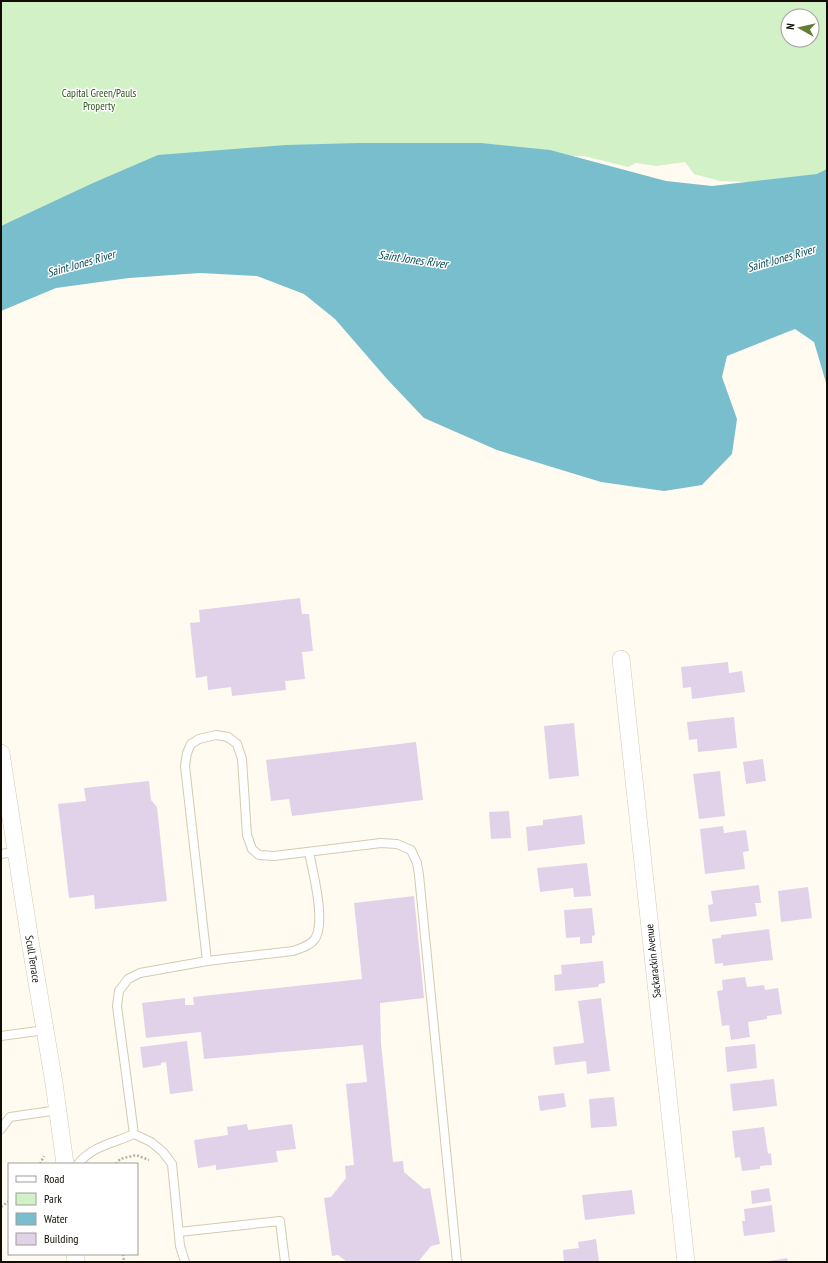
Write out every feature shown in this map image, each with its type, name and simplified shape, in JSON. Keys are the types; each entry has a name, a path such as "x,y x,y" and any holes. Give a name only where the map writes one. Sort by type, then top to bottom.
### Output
{"street":[{"name":"Sackarackin Avenue","path":"621,659 686,1262"},
{"name":"Scull Terrace","path":"1,753 9,853 45,1030 65,1163"}],"lane":[{"path":"207,961 185,766 187,753 191,744 199,739 216,735 228,737 237,744 242,759 247,835 252,849 259,855 266,856 309,852 381,843 397,844 410,850 417,863 421,890 456,1262"},
{"path":"134,1134 117,1006 119,990 128,979 140,972 207,961 293,951 306,946 314,939 319,928 319,913 309,852"},
{"path":"1,1036 45,1030"},
{"path":"1,1129 10,1117 58,1110"},
{"path":"79,1163 84,1156 105,1145 134,1134 151,1142 162,1152 172,1164 180,1246 185,1262"},
{"path":"179,1232 280,1221 285,1262"}],"path":[{"path":"117,1163 120,1159 136,1154 155,1163"}],"green space":[{"name":"Capital Green/Pauls Property","path":"1,1 827,1 827,180 812,184 720,181 694,174 685,162 656,166 636,163 628,167 584,156 496,156 432,143 403,157 1,240"}],"water":[{"name":"Saint Jones River","path":"359,143 481,143 550,150 666,181 712,186 817,174 827,169 827,386 814,342 795,329 727,356 722,377 737,419 732,454 702,485 664,491 601,482 497,450 424,418 387,379 335,319 304,294 257,276 200,273 129,278 56,288 1,311 1,226 93,183 158,155 286,145"}],"building":[{"path":"300,598 302,614 309,614 313,651 302,652 305,679 285,681 286,690 232,696 231,687 208,690 207,676 196,678 190,623 200,622 199,610"},
{"path":"728,662 729,673 742,671 745,692 692,699 691,687 683,688 681,667"},
{"path":"734,717 737,748 698,752 697,739 689,740 687,722"},
{"path":"574,723 579,776 549,779 544,726"},
{"path":"416,742 423,800 292,816 289,799 271,801 266,760"},
{"path":"763,759 766,781 746,784 743,762"},
{"path":"720,771 725,816 699,819 693,774"},
{"path":"149,781 151,800 157,807 167,901 95,909 94,895 69,898 58,804 86,801 84,788"},
{"path":"509,811 511,838 491,839 489,812"},
{"path":"582,815 585,844 528,851 526,827 543,825 543,820"},
{"path":"723,826 724,833 746,830 749,851 743,852 745,869 705,874 700,829"},
{"path":"587,863 591,896 574,897 573,888 540,892 537,868"},
{"path":"759,885 761,903 755,903 757,916 710,922 708,905 713,904 711,891"},
{"path":"808,887 812,918 781,922 778,891"},
{"path":"414,896 424,998 380,1003 381,1043 393,1162 403,1161 404,1172 424,1189 430,1188 440,1244 431,1246 418,1262 347,1262 338,1255 332,1256 324,1198 331,1197 346,1178 345,1166 354,1165 346,1084 367,1082 363,1045 204,1059 201,1032 146,1038 142,1003 185,998 185,1005 194,1005 193,997 362,979 354,903"},
{"path":"592,908 595,935 592,936 592,943 580,944 580,937 566,938 564,910"},
{"path":"769,929 773,960 723,966 723,963 715,964 712,939 721,938 721,935"},
{"path":"603,961 605,983 599,984 598,987 555,991 554,975 562,974 561,965"},
{"path":"745,977 747,987 764,985 765,990 778,988 782,1014 767,1016 767,1019 748,1022 750,1037 731,1040 729,1025 722,1026 717,991 723,990 722,980"},
{"path":"601,998 610,1071 587,1074 586,1061 555,1065 553,1047 584,1043 578,1001"},
{"path":"187,1041 193,1091 170,1094 166,1062 161,1063 161,1065 143,1068 140,1047"},
{"path":"755,1044 757,1068 727,1072 725,1047"},
{"path":"774,1079 777,1106 733,1111 730,1084"},
{"path":"564,1093 566,1107 540,1111 538,1096"},
{"path":"614,1097 617,1126 591,1128 589,1099"},
{"path":"247,1124 248,1130 292,1124 296,1149 276,1151 278,1162 216,1170 216,1165 198,1168 194,1140 228,1135 227,1127"},
{"path":"764,1127 768,1154 771,1153 772,1165 760,1166 760,1169 742,1171 740,1157 735,1158 732,1131"},
{"path":"769,1188 771,1201 752,1204 751,1191"},
{"path":"632,1190 635,1214 585,1220 582,1195"},
{"path":"772,1205 775,1232 744,1236 742,1221 745,1221 744,1209"},
{"path":"596,1239 599,1262 564,1262 563,1250 579,1248 578,1242"},
{"path":"787,1258 788,1262 769,1262 769,1261"}]}
